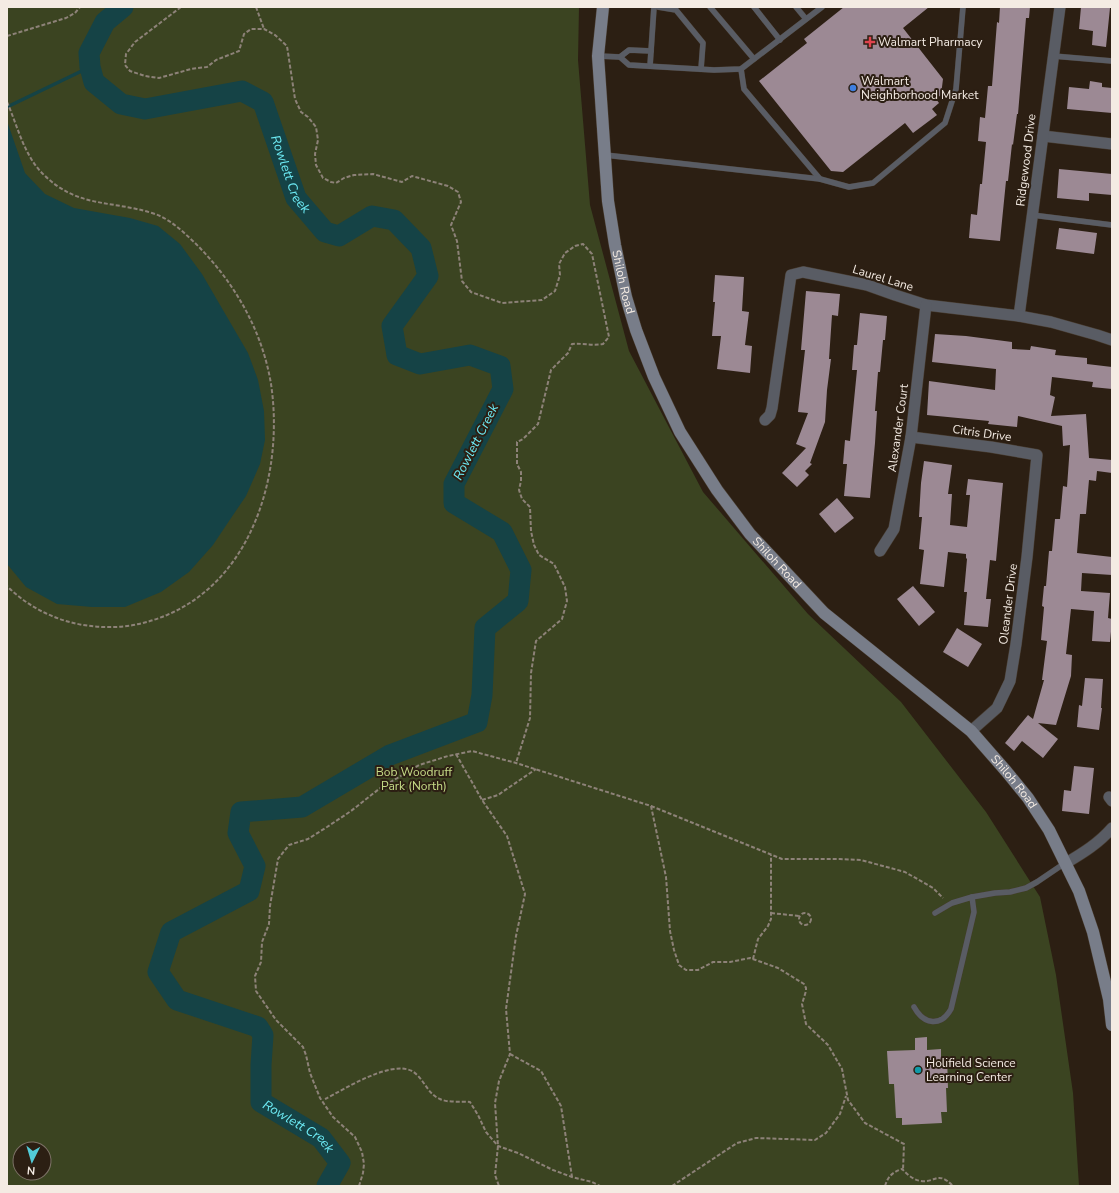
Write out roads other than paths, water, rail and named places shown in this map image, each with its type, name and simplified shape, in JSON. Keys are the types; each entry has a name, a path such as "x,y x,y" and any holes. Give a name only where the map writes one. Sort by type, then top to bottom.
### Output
{"main road":[{"name":"Shiloh Road","path":"602,11 598,56 608,201 615,245 626,297 636,330 654,377 680,432 717,490 750,534 824,613 971,731 1028,798 1049,830 1079,891 1093,932 1109,999 1112,1025"}],"street":[{"name":"Ridgewood Drive","path":"1019,316 1060,7"},
{"path":"1043,136 1112,144"},
{"name":"Laurel Lane","path":"766,420 770,416 772,408 791,275 803,272 867,285 926,305 1019,316 1051,322 1112,340"},
{"name":"Alexander Court","path":"880,552 894,530 911,437 926,305"},
{"name":"Citris Drive","path":"911,437 991,446 1037,455 1037,466"},
{"name":"Oleander Drive","path":"971,731 997,708 1010,681 1016,644 1037,466"},
{"path":"1066,863 1091,848 1111,832"}],"lane":[{"path":"650,66 654,7"},
{"path":"658,7 676,10 703,44 701,69"},
{"path":"710,7 754,59"},
{"path":"754,7 780,40"},
{"path":"796,7 806,19"},
{"path":"598,56 620,57 629,65 701,69 741,69 822,7"},
{"path":"604,155 820,178 849,187 873,183 945,123 956,89 964,7"},
{"path":"620,57 629,50 651,51"},
{"path":"1053,56 1112,61"},
{"path":"741,69 744,89 820,178"},
{"path":"1032,215 1112,225"},
{"path":"935,913 950,904 972,897 1010,892 1026,888 1066,863"},
{"path":"914,1007 918,1015 927,1021 932,1022 943,1019 951,1009 974,912 972,897"}],"water":[{"path":"7,121 25,173 45,194 74,208 130,218 158,226 180,244 202,274 248,353 258,380 264,411 265,440 260,464 246,496 213,545 189,572 161,592 125,607 92,607 57,604 26,587 7,564"}],"waterway":[{"name":"Rowlett Creek","path":"123,7 105,22 89,53 90,67 94,82 121,104 145,109 242,91 263,102 296,198 325,232 339,236 372,216 394,220 421,248 428,276 392,326 397,355 420,364 470,355 500,366 503,389 454,484 454,503 502,532 521,570 518,601 485,628 482,695 477,722 390,755 302,807 241,812 238,833 255,866 249,891 171,932 158,972 177,1000 258,1027 263,1035 261,1102 321,1138 340,1163 327,1186"},
{"path":"7,107 90,67"}],"place":[{"name":"Walmart Pharmacy","path":"870,42"},
{"name":"Walmart Neighborhood Market","path":"853,88"},
{"name":"Holifield Science Learning Center","path":"918,1070"}],"park label":[{"name":"Bob Woodruff Park (North)","path":"414,779"}]}
